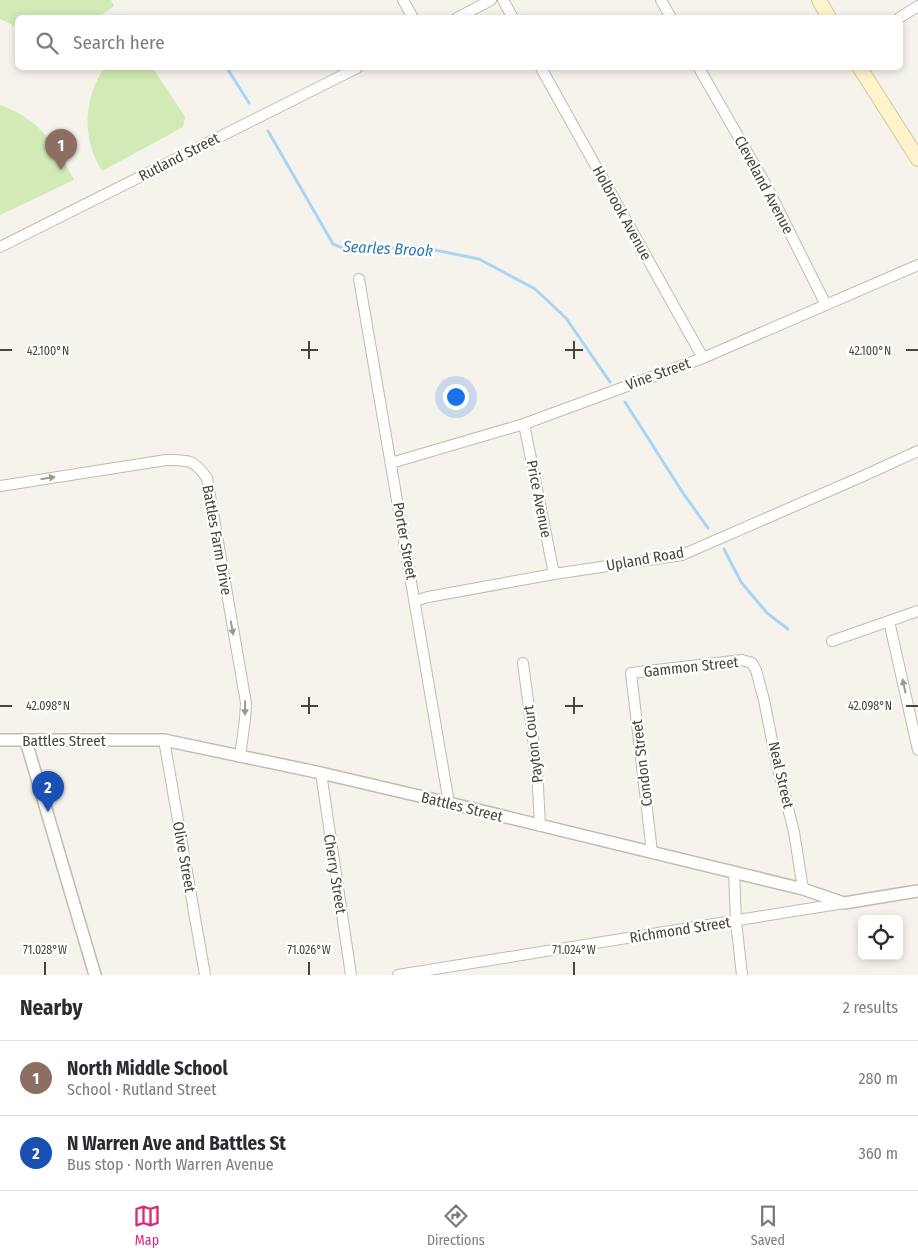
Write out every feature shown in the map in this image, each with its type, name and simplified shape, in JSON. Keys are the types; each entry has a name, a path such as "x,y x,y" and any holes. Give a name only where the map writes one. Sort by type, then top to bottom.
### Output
{"main road":[{"path":"819,0 828,15"},
{"path":"861,70 918,159"}],"street":[{"path":"403,0 412,15"},
{"path":"462,15 491,0"},
{"path":"503,0 511,15"},
{"path":"661,0 668,15"},
{"path":"903,15 918,6"},
{"name":"Rutland Street","path":"0,248 353,70"},
{"name":"Holbrook Avenue","path":"542,70 703,358"},
{"name":"Cleveland Avenue","path":"700,70 766,185 826,304"},
{"name":"Vine Street","path":"391,463 524,424 703,358 918,265"},
{"name":"Porter Street","path":"359,279 450,803"},
{"name":"Price Avenue","path":"524,424 554,574"},
{"name":"Upland Road","path":"415,601 554,574 682,555 918,451"},
{"name":"Battles Farm Drive","path":"0,486 166,460 185,460 197,465 207,478 246,703 240,757"},
{"path":"832,641 918,611"},
{"path":"889,621 918,750"},
{"name":"Gammon Street","path":"631,673 742,660 752,663"},
{"name":"Payton Court","path":"523,663 536,768 540,826"},
{"name":"Neal Street","path":"752,663 756,670 764,700 776,762 794,832 803,889"},
{"name":"Condon Street","path":"631,673 652,852"},
{"name":"Battles Street","path":"0,740 164,740 321,773 450,803 803,889 844,903 918,891"},
{"name":"Olive Street","path":"164,740 204,975"},
{"path":"26,741 95,975"},
{"name":"Cherry Street","path":"321,773 321,786 350,975"},
{"path":"734,872 736,921 742,975"},
{"name":"Richmond Street","path":"398,975 844,903"}],"green space":[{"path":"0,0 111,0 114,6 102,15 15,15 15,26 0,19"},
{"path":"103,70 154,70 185,117 183,127 102,171 95,158 88,132 89,106 97,80"},
{"path":"0,105 14,111 36,125 45,134 74,180 0,215"}],"waterway":[{"name":"Searles Brook","path":"228,70 249,103"},
{"name":"Searles Brook","path":"268,131 333,244 345,249 420,247 479,259 535,289 566,318 610,382"},
{"name":"Searles Brook","path":"625,402 683,493 708,528"},
{"name":"Searles Brook","path":"724,549 741,582 767,613 788,629"}],"place":[{"name":"North Middle School","path":"61,170"},
{"name":"N Warren Ave and Battles St","path":"48,812"}]}
